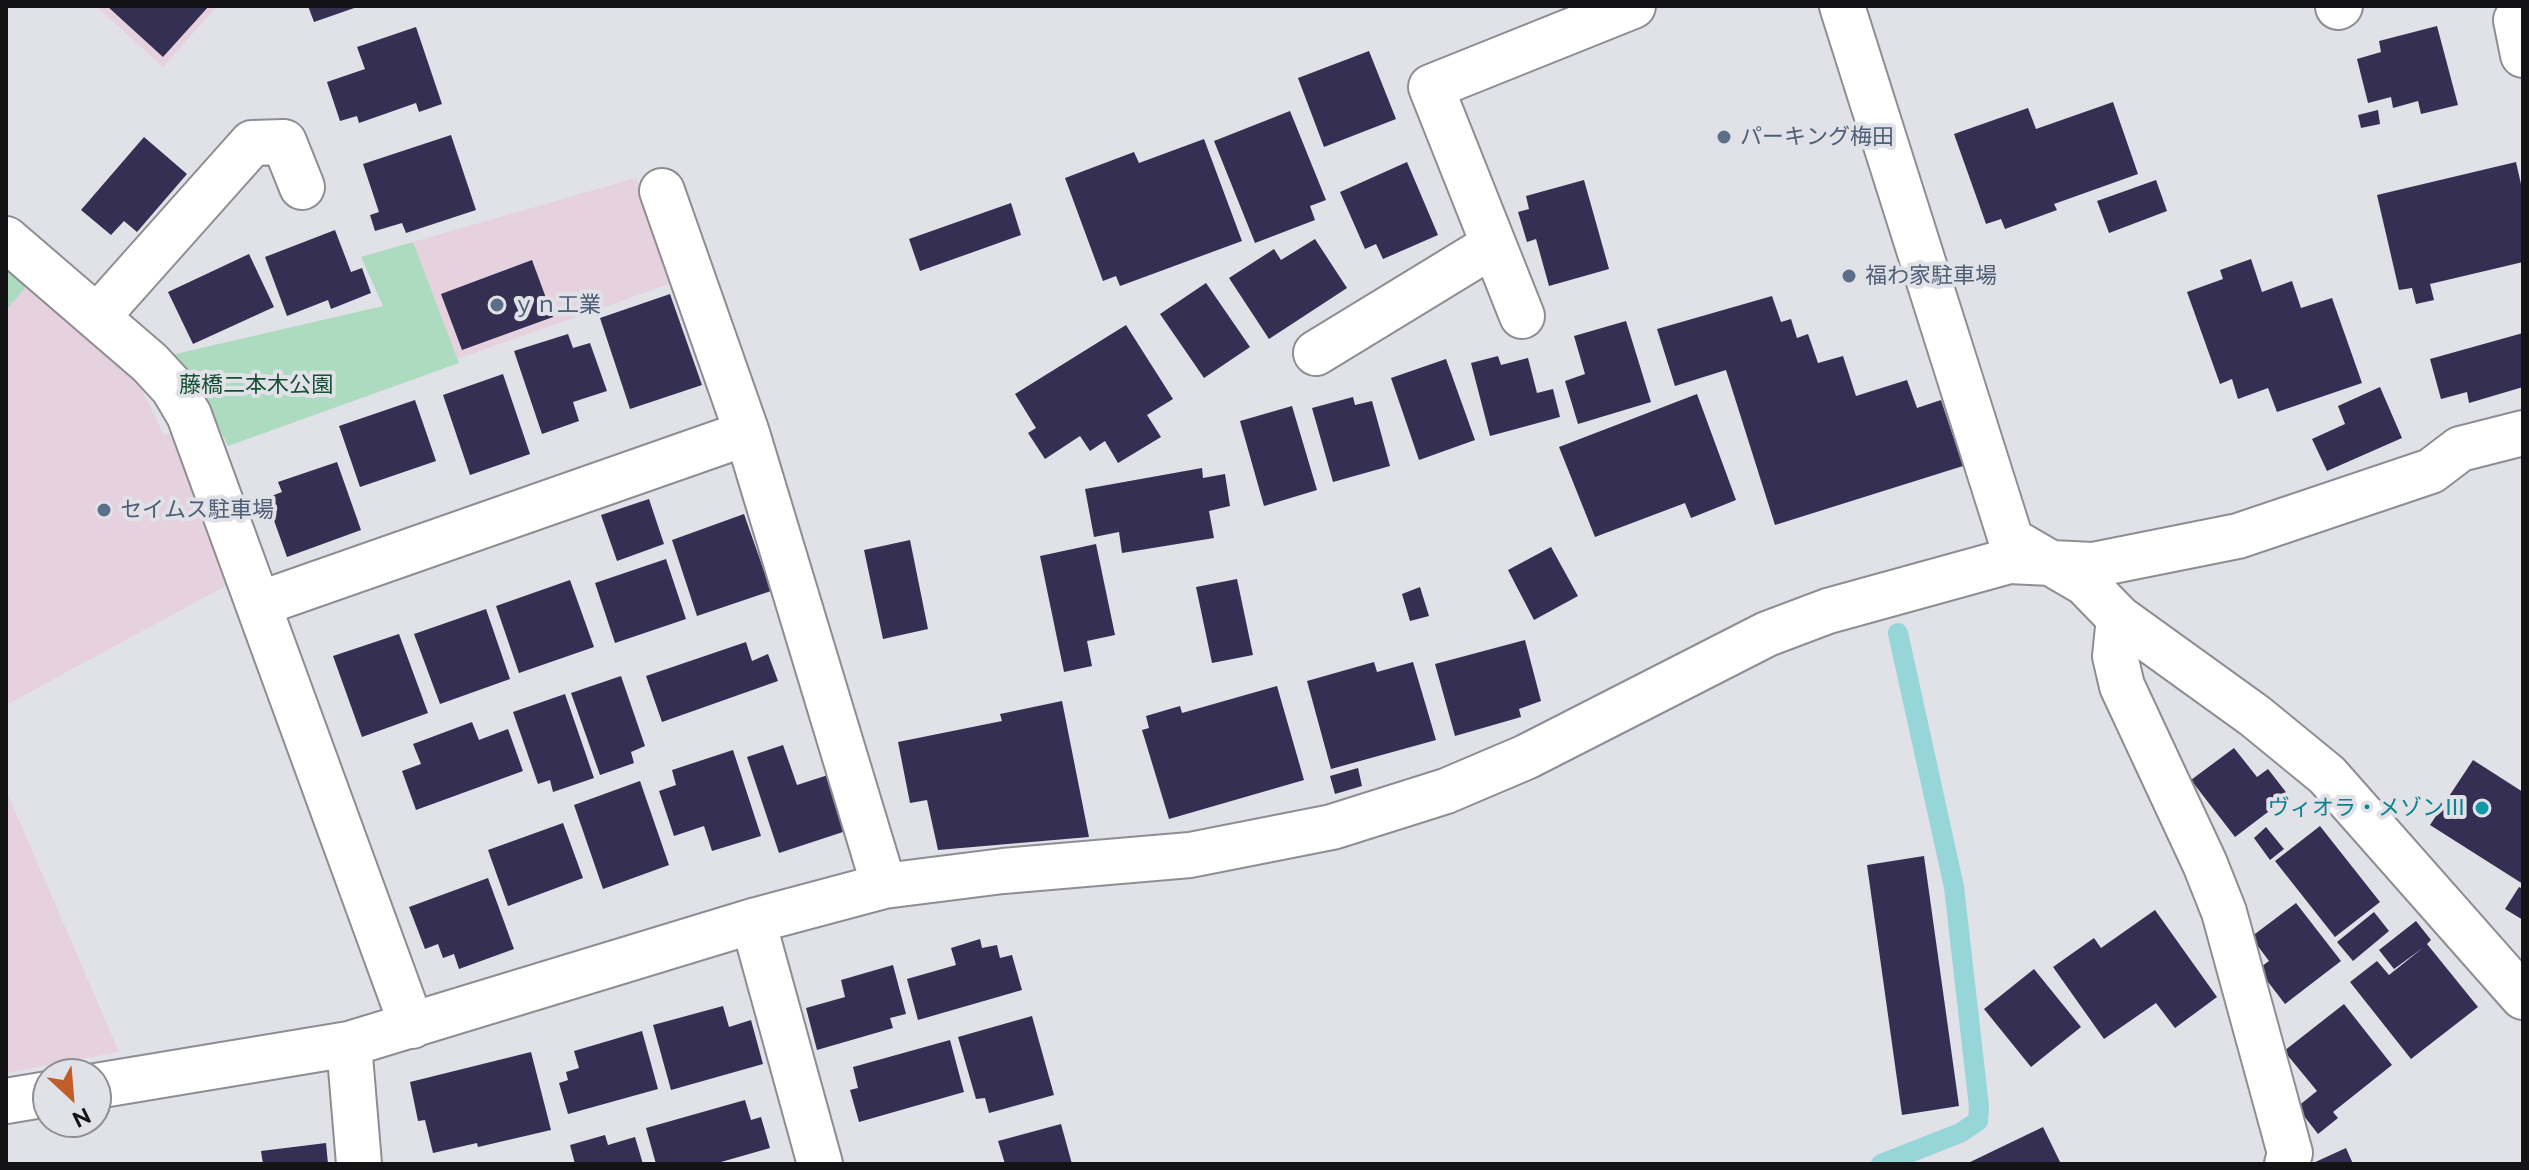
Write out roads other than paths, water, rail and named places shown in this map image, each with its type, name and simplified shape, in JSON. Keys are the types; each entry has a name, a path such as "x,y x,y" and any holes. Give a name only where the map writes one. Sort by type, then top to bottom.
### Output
{"street":[{"path":"1522,316 1431,87 1633,6"},
{"path":"1842,6 2011,540 2051,560 2085,583 2119,618 2255,716 2327,775 2523,997"},
{"path":"97,317 252,143 284,142 302,187"},
{"path":"662,191 747,433 884,886"},
{"path":"6,239 150,363 173,388 189,415 412,1026"},
{"path":"1316,353 1493,245"},
{"path":"259,604 747,433"},
{"path":"112,1083 349,1044 753,921 884,886 1003,871 1190,855 1332,827 1388,811 1526,757 1767,634 1828,611 2009,561 2051,560 2093,565 2238,536 2431,471 2460,449 2523,433"},
{"path":"2119,618 2115,656 2122,686 2205,864 2224,912 2290,1153 2287,1164"},
{"path":"753,921 820,1164"},
{"path":"349,1044 359,1164"},
{"path":"6,1101 32,1097"}],"waterway":[{"path":"1881,1164 1960,1133 1978,1121 1979,1107 1954,887 1898,633"}],"place":[{"name":"パーキング梅田","path":"1724,137"},
{"name":"福わ家駐車場","path":"1849,276"},
{"name":"ｙｎ工業","path":"497,305"},
{"name":"セイムス駐車場","path":"104,510"},
{"name":"ヴィオラ・メゾンⅢ","path":"2482,808"}],"park label":[{"name":"藤橋二本木公園","path":"256,385"}]}
